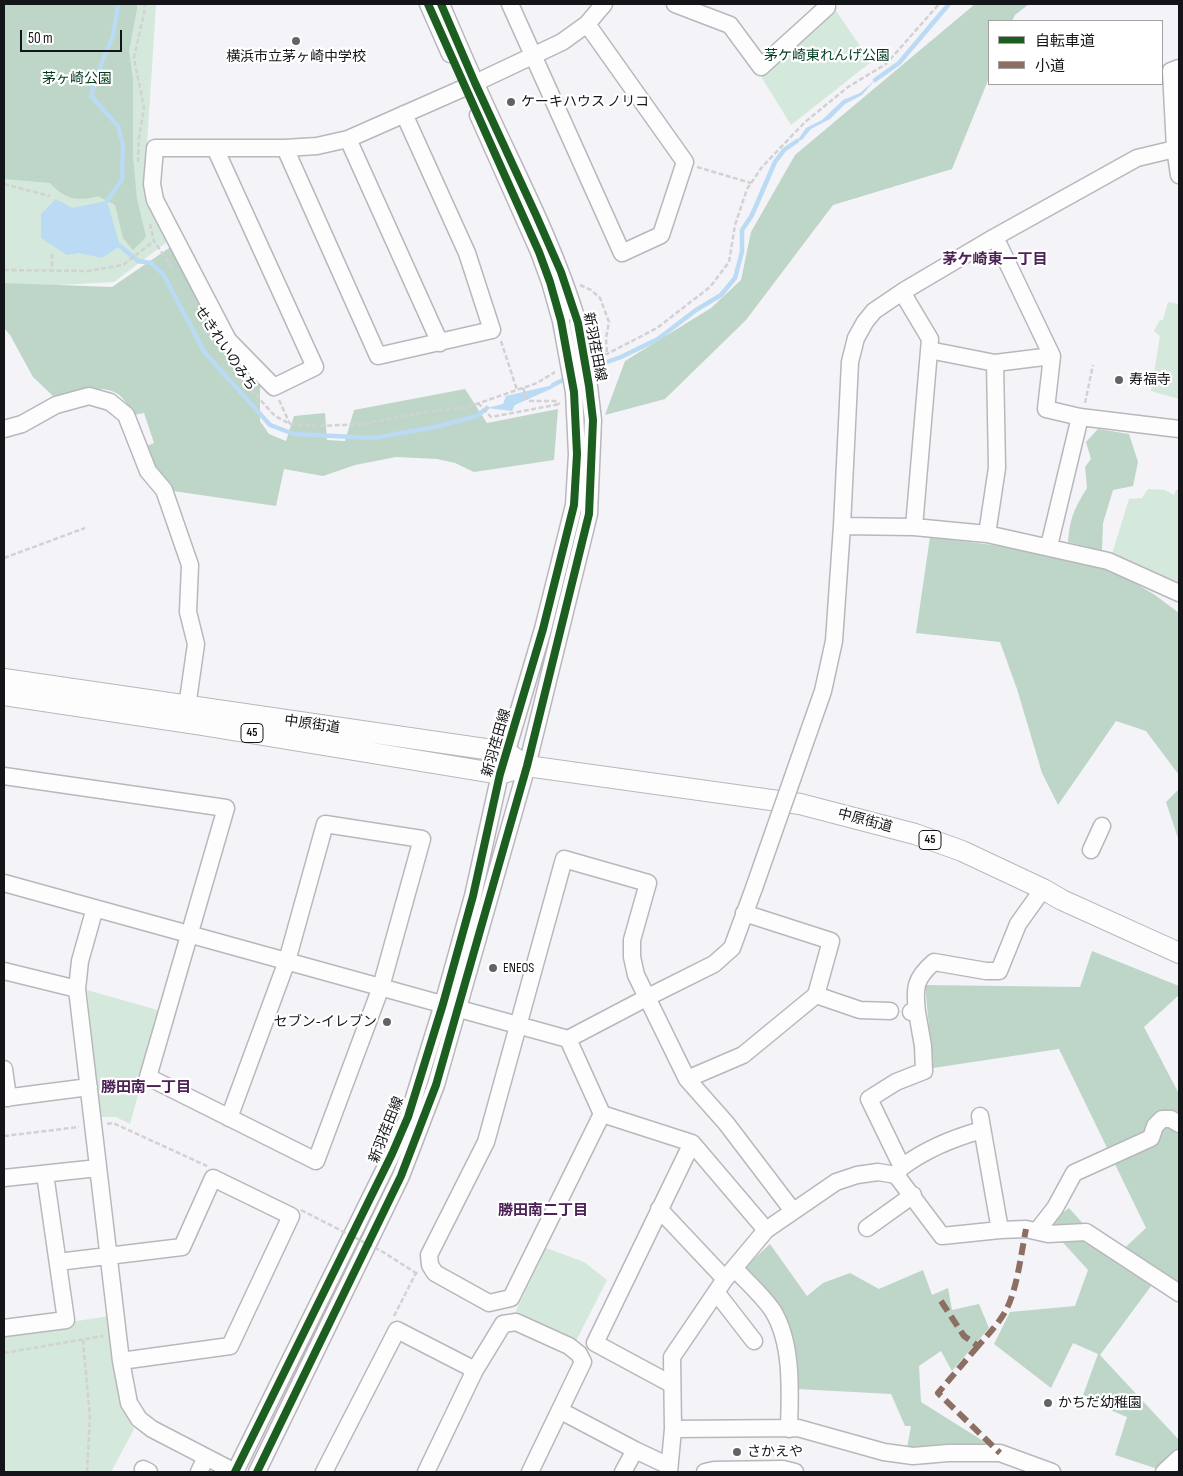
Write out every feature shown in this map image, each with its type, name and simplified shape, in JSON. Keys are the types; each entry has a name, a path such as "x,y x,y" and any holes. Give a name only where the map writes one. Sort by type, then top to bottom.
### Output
{"main road":[{"name":"中原街道","path":"4,679 506,752 527,766"},
{"name":"中原街道","path":"4,695 203,725 500,774 527,766 800,804 915,834 962,851 1043,889 1062,900 1179,953"}],"street":[{"name":"新羽荏田線","path":"256,1472 400,1176 436,1085 450,1006 500,774 543,628 574,505 581,389 578,323 566,286 536,215 428,4"},
{"name":"新羽荏田線","path":"235,1472 392,1154 450,1006 527,766 589,514 593,420 581,389 550,282 470,85 440,4"},
{"path":"510,4 622,253 661,235 685,162 587,24"},
{"path":"215,148 315,367 274,387 228,340 156,200 152,184 155,148 215,148 285,148 317,146 348,139 562,42 587,24 604,4"},
{"path":"675,4 730,26 761,67 827,7 825,4"},
{"path":"1179,68 1171,72 1179,175"},
{"path":"285,148 378,356 492,330 467,253 404,114"},
{"path":"348,139 440,343"},
{"path":"4,883 568,1039 714,964 732,948 823,691 834,641 850,362 856,338 865,322 874,311 902,292 995,237 1137,158 1177,148"},
{"path":"995,237 1052,356 1046,409 1081,417 1179,429"},
{"path":"902,292 930,338 914,526"},
{"path":"929,350 995,363 1052,356"},
{"path":"987,534 997,468 995,363"},
{"path":"4,429 22,424 56,405 89,396 110,402 126,415 148,471 164,490 190,565 188,612 196,644 187,707"},
{"path":"1049,546 1081,417"},
{"path":"842,526 914,526 987,534 1049,546 1108,561 1179,593"},
{"path":"4,776 226,808 148,1077 229,1118 316,1161 381,987 422,838 325,824 287,961 229,1118"},
{"path":"1091,850 1102,826"},
{"path":"602,1114 511,1298 489,1303 435,1273 430,1265 429,1255 486,1142 564,859 648,883 632,940 632,957 636,975 687,1079 726,1123 793,1211"},
{"path":"1043,889 1018,924 999,971 986,971 934,962 924,970 915,990 914,1012 923,1046 924,1071 896,1082 870,1099 899,1171 913,1195 942,1236 1000,1230 1037,1231 1048,1234 1086,1232 1179,1293"},
{"path":"95,908 80,961 77,989 121,1361 129,1403 139,1420 152,1429 235,1472"},
{"path":"687,1079 743,1054 816,995 831,941 744,913"},
{"path":"4,970 77,989"},
{"path":"816,995 860,1010 890,1011"},
{"path":"568,1039 602,1114 692,1143 766,1230"},
{"path":"4,1069 6,1098 89,1087"},
{"path":"1037,1231 1055,1208 1074,1173 1151,1138 1155,1126 1162,1119 1171,1119 1179,1124"},
{"path":"561,1411 669,1469 673,1429 672,1357 725,1280 766,1230 836,1182 857,1175 899,1171 930,1149 981,1123 1000,1230"},
{"path":"671,1384 595,1343 692,1143"},
{"path":"4,1178 98,1168"},
{"path":"4,1328 66,1320 45,1174"},
{"path":"58,1262 182,1247 213,1178 291,1216 230,1346 121,1361"},
{"path":"867,1228 913,1195"},
{"path":"659,1208 725,1280 772,1311 780,1327 785,1346 791,1384 789,1428"},
{"path":"725,1280 754,1341"},
{"path":"426,1472 476,1370 503,1324 516,1322 569,1346 579,1354 584,1362 530,1472"},
{"path":"324,1472 397,1330 476,1370"},
{"path":"673,1429 798,1428 884,1452 912,1456 948,1453 1000,1453 1034,1469 1052,1472"},
{"path":"623,1472 635,1450"},
{"path":"199,1472 206,1457"},
{"path":"1164,1472 1179,1458"},
{"path":"705,1472 714,1470 783,1469 795,1472"}],"path":[{"path":"138,163 138,137 144,108 134,58 145,8 144,4"},
{"path":"596,354 607,354 657,328 710,287 729,262 734,225 747,189 762,167 805,122 848,87 886,64 939,4"},
{"path":"685,162 695,167 750,184"},
{"path":"4,184 50,196"},
{"path":"149,222 154,241 174,270"},
{"path":"4,270 88,271 123,266 154,241"},
{"path":"52,254 52,270"},
{"path":"566,286 581,285 591,290 600,298 609,322 606,338 607,354"},
{"path":"492,330 500,338 517,390"},
{"path":"1081,417 1093,365"},
{"path":"274,387 290,424 321,426 363,424 479,404 537,383 559,370"},
{"path":"479,404 491,417 560,404 555,401 528,401 523,388"},
{"path":"4,558 85,528"},
{"path":"4,1136 113,1123"},
{"path":"301,1210 383,1252 416,1273 391,1322 397,1330"},
{"path":"4,1353 118,1334"},
{"path":"83,1340 90,1418 87,1472"}],"green space":[{"name":"茅ヶ崎公園","path":"4,4 156,4 145,176 148,202 167,242 114,282 4,288"},
{"name":"茅ヶ崎公園","path":"4,4 137,4 129,51 133,80 133,157 137,199 146,237 133,250 123,238 115,205 98,196 84,199 71,198 60,193 50,183 4,179"},
{"path":"975,4 1029,4 1015,15 1012,20 988,20 988,80 952,169 833,205 746,320 665,399 605,415 625,361 711,308 741,280 751,232 795,155"},
{"name":"茅ケ崎東れんげ公園","path":"834,8 871,62 791,125 759,73"},
{"path":"172,246 260,380 260,421 269,434 286,441 294,416 325,413 327,440 345,441 354,410 465,389 487,423 558,409 554,460 474,472 455,463 437,459 396,457 355,465 323,476 284,469 276,506 173,491 156,473 144,447 154,443 144,413 134,415 121,397 109,390 93,389 53,396 33,377 10,335 4,328 4,283 112,287"},
{"path":"1168,302 1179,304 1179,399 1151,391 1160,336 1154,331 1160,320 1163,320"},
{"path":"1098,429 1129,434 1138,462 1133,486 1113,490 1103,523 1102,551 1068,542 1073,514 1087,488 1085,467 1091,459 1086,442"},
{"path":"1148,489 1165,490 1174,495 1176,490 1179,490 1179,583 1112,554 1129,499 1142,498"},
{"path":"930,537 1047,552 1113,570 1155,595 1179,613 1179,775 1146,731 1116,721 1058,805 1042,773 1017,689 1000,642 916,633"},
{"path":"1179,789 1179,841 1166,802"},
{"path":"1092,951 1179,986 1179,995 1144,1027 1179,1094 1179,1282 1160,1274 1100,1355 1179,1440 1179,1451 1161,1470 1115,1455 1127,1417 1082,1398 1098,1354 1073,1343 1051,1388 994,1344 1010,1312 1075,1306 1088,1270 1047,1225 1069,1208 1114,1258 1146,1228 1059,1049 933,1068 925,985 1080,987"},
{"path":"87,990 161,1011 130,1124 116,1117 99,1117"},
{"path":"770,1244 807,1296 823,1283 850,1273 879,1289 923,1270 932,1295 948,1288 952,1310 979,1304 989,1328 952,1371 941,1351 919,1366 921,1402 988,1444 988,1452 906,1454 911,1426 905,1426 891,1394 797,1389 789,1338 743,1269"},
{"path":"546,1248 584,1262 607,1280 576,1341 515,1313"},
{"path":"110,1316 119,1392 124,1411 134,1429 111,1472 4,1472 4,1332"}],"water":[{"path":"875,80 862,95 845,104 830,119 811,129 802,140 797,141 806,128 822,120 843,100 860,93"},
{"path":"56,199 72,208 107,201 120,246 102,258 79,253 67,255 41,238 41,214"},
{"path":"553,385 553,388 515,405 512,411 487,408 503,404 506,396"}],"waterway":[{"path":"107,201 122,180 123,145 118,126 91,96 100,67 113,36 118,4"},
{"path":"875,80 899,63 949,4"},
{"path":"590,368 621,357 658,339 696,310 721,295 735,278 742,252 742,230 752,215 775,162 784,150 797,141"},
{"path":"120,246 138,261 151,263 163,274 205,353 270,425 294,434 373,438 435,427 477,416 487,408"},
{"path":"553,385 567,378"}],"marked path":[{"path":"941,1301 964,1336 978,1346 999,1321 1013,1294 1026,1229"},
{"path":"978,1346 938,1393 1000,1453"}],"cycle path":[{"path":"235,1472 392,1154 408,1117 443,1004 473,896 500,774 543,629 574,505 577,454 574,392 561,321 550,282 539,252 428,4"},
{"path":"257,1472 401,1176 436,1085 527,766 589,514 593,420 578,323 561,272 441,4"}],"place":[{"name":"横浜市立茅ヶ崎中学校","path":"296,41"},
{"name":"ケーキハウス ノリコ","path":"511,102"},
{"name":"寿福寺","path":"1119,380"},
{"name":"ENEOS","path":"493,968"},
{"name":"セブン-イレブン","path":"387,1022"},
{"name":"かちだ幼稚園","path":"1048,1403"},
{"name":"さかえや","path":"737,1452"}],"district":[{"name":"茅ケ崎東一丁目","path":"995,260"},
{"name":"勝田南一丁目","path":"146,1088"},
{"name":"勝田南二丁目","path":"543,1211"}]}
